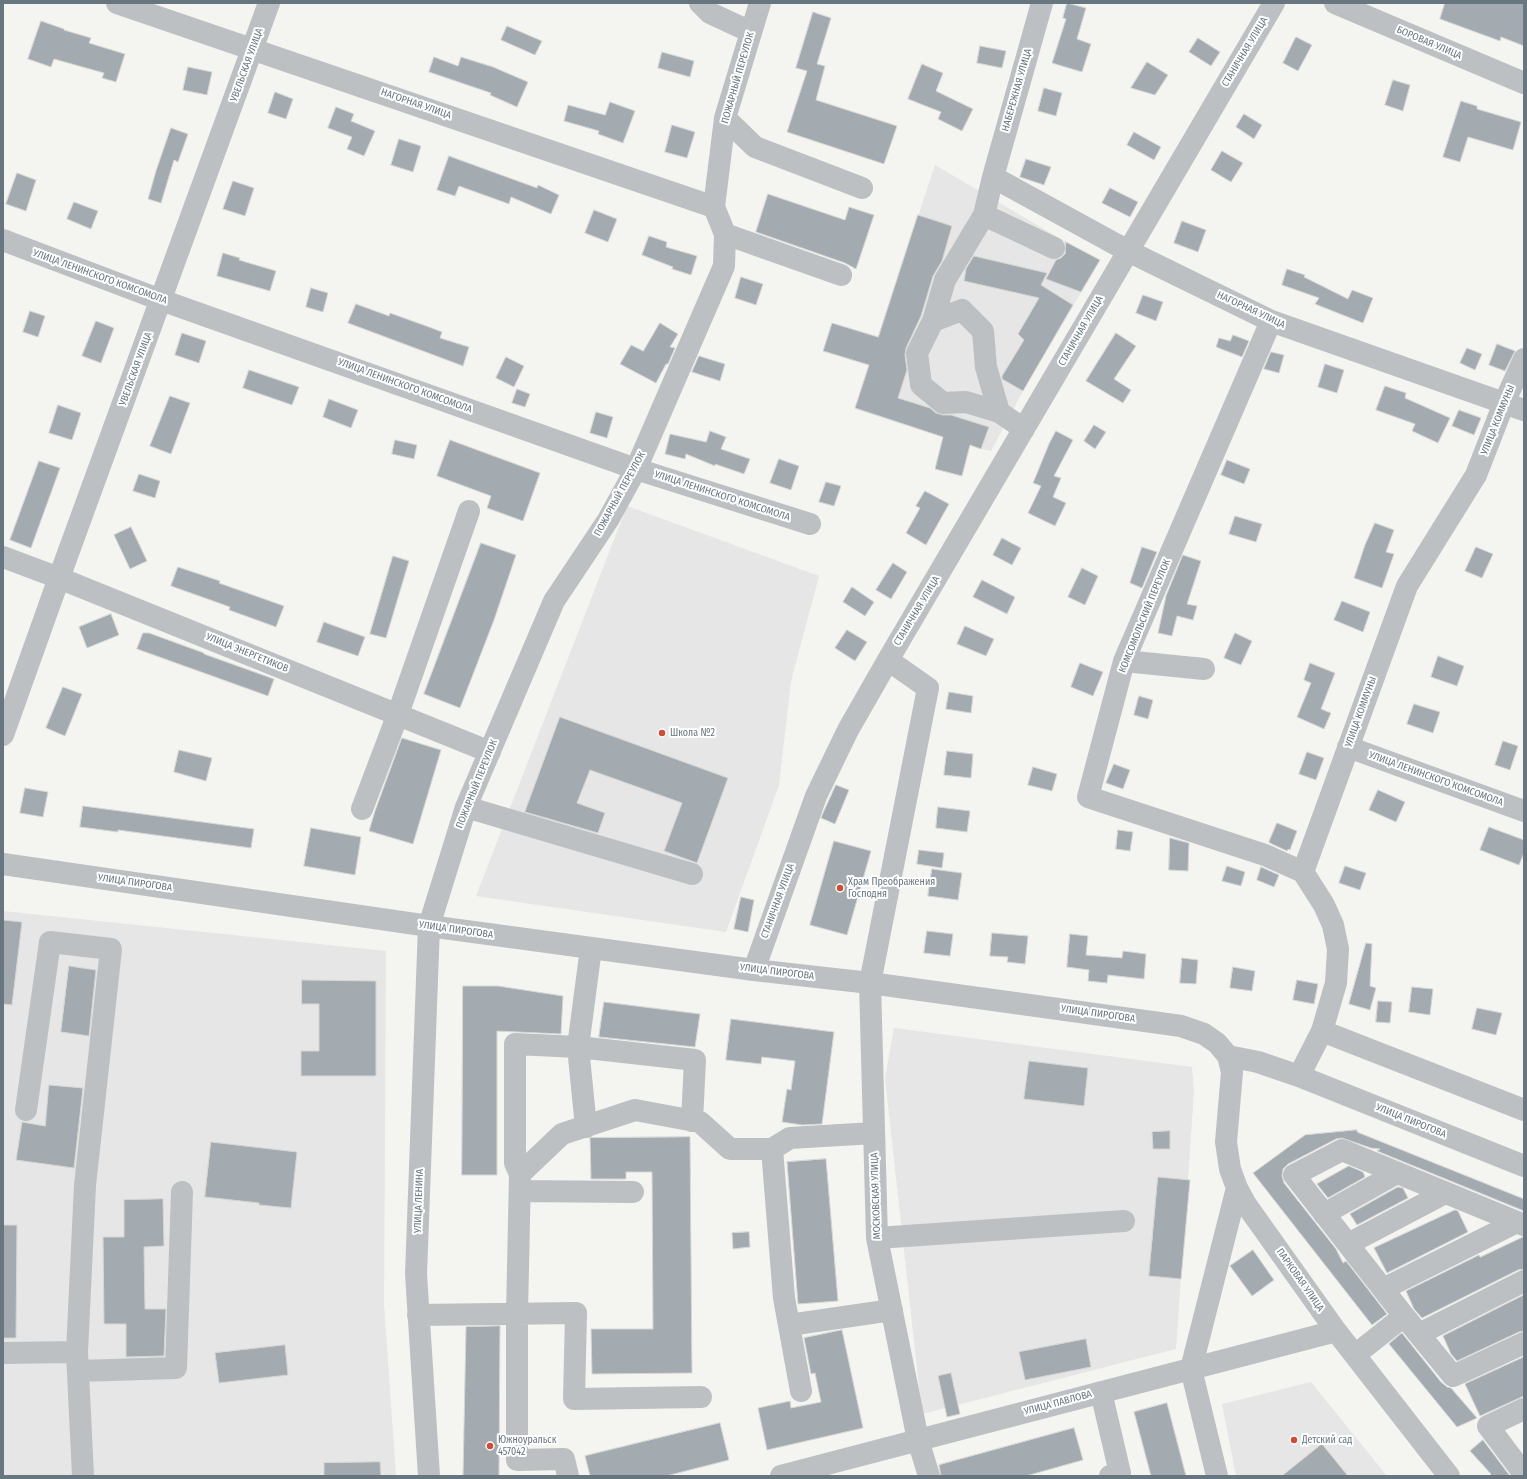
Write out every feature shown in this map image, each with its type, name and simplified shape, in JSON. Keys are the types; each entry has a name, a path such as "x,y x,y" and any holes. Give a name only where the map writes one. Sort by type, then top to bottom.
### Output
{"street":[{"name":"НАГОРНАЯ УЛИЦА","path":"117,3 714,207"},
{"name":"УВЕЛЬСКАЯ УЛИЦА","path":"3,735 59,578 254,49 269,3"},
{"path":"700,3 710,13 751,32"},
{"name":"ПОЖАРНЫЙ ПЕРЕУЛОК","path":"429,926 466,807 554,601 608,520 636,469 724,266 725,234 714,207 725,118 760,3"},
{"name":"НАБЕРЕЖНАЯ УЛИЦА","path":"1024,428 999,412 966,402 943,403 921,385 917,353 933,320 945,280 984,215 993,177 1042,3"},
{"name":"СТАНИЧНАЯ УЛИЦА","path":"754,970 816,796 848,730 1274,3"},
{"name":"БОРОВАЯ УЛИЦА","path":"1335,3 1524,82"},
{"path":"725,118 756,147 862,188"},
{"name":"НАГОРНАЯ УЛИЦА","path":"993,177 1128,251 1271,321 1524,410"},
{"path":"984,215 1054,248"},
{"path":"725,234 841,275"},
{"name":"УЛИЦА ЛЕНИНСКОГО КОМСОМОЛА","path":"3,240 161,300 636,469 810,524"},
{"path":"933,320 962,310 983,331 986,367 999,412"},
{"name":"КОМСОМОЛЬСКИЙ ПЕРЕУЛОК","path":"1271,321 1124,661 1088,797 1265,855 1303,872"},
{"name":"УЛИЦА КОММУНЫ","path":"1303,872 1407,586 1476,475 1504,403 1524,360"},
{"path":"362,809 398,714 469,510"},
{"name":"УЛИЦА ЭНЕРГЕТИКОВ","path":"3,558 59,578 490,752"},
{"path":"870,983 928,688 888,660"},
{"path":"1124,661 1204,669"},
{"name":"УЛИЦА ЛЕНИНСКОГО КОМСОМОЛА","path":"1348,747 1524,811"},
{"path":"466,807 692,874"},
{"name":"УЛИЦА ПИРОГОВА","path":"3,864 429,926 754,970 870,983 1181,1026 1204,1034 1217,1043 1228,1056 1258,1062 1299,1076 1524,1166"},
{"path":"1299,1076 1322,1031 1336,983 1338,949 1333,924 1324,905 1303,872"},
{"name":"УЛИЦА ЛЕНИНА","path":"429,926 416,1274 429,1476"},
{"path":"26,1110 50,942 112,949 85,1185 77,1362 83,1476"},
{"path":"586,1127 578,1047 591,948"},
{"name":"МОСКОВСКАЯ УЛИЦА","path":"870,983 877,1238 918,1440 929,1476"},
{"path":"1322,1031 1524,1110"},
{"path":"568,1476 564,1459 517,1460 517,1314 520,1183 515,1163 514,1044 578,1047 695,1060 692,1120"},
{"name":"ПАРКОВАЯ УЛИЦА","path":"1228,1056 1232,1072 1226,1142 1230,1169 1237,1188 1245,1203 1336,1331 1450,1476"},
{"path":"520,1183 562,1134 635,1110 700,1122 730,1149 772,1149 790,1138 874,1133"},
{"path":"772,1149 784,1298 801,1391"},
{"path":"1520,1224 1342,1150 1294,1175 1404,1316 1453,1376 1524,1342"},
{"path":"1324,1214 1397,1173"},
{"path":"520,1183 633,1192"},
{"path":"1217,1476 1190,1368 1237,1188"},
{"path":"3,1353 77,1362 176,1368 182,1192"},
{"path":"1348,1244 1444,1193"},
{"path":"877,1238 1124,1221"},
{"path":"1384,1289 1520,1224"},
{"path":"1419,1334 1524,1281"},
{"path":"789,1325 892,1310"},
{"path":"418,1315 576,1313 574,1399 701,1397"},
{"path":"1354,1355 1404,1316"},
{"name":"УЛИЦА ПАВЛОВА","path":"781,1476 1336,1331"},
{"path":"1101,1392 1120,1473 1110,1476"},
{"path":"1524,1409 1488,1426 1524,1474"}],"shaded area":[{"path":"935,165 1066,242 1100,260 1023,391 991,451 855,409"},
{"name":"Школа №2","path":"627,506 819,576 791,681 779,785 726,932 476,896"},
{"path":"3,911 386,951 384,1305 396,1476 3,1476"},
{"path":"894,1028 1192,1067 1194,1092 1176,1349 922,1414 885,1078"},
{"name":"Детский сад","path":"1311,1382 1387,1476 1236,1476 1222,1404"}],"building":[{"path":"1067,3 1086,8 1077,39 1091,44 1082,72 1052,63 1066,19 1063,18"},
{"path":"1445,3 1524,3 1524,46 1501,37 1500,41 1440,19"},
{"path":"813,12 831,18 817,64 825,66 816,100 897,126 884,164 787,132 807,71 796,68"},
{"path":"41,21 91,38 89,43 125,54 116,82 102,78 104,73 54,59 51,67 28,59"},
{"path":"507,26 542,41 535,55 501,40"},
{"path":"1296,37 1312,45 1298,71 1283,63"},
{"path":"1198,38 1220,52 1211,66 1189,52"},
{"path":"980,46 1006,51 1002,68 977,63"},
{"path":"662,52 694,61 690,77 658,68"},
{"path":"434,57 458,66 461,57 493,67 528,82 517,107 490,95 491,93 429,72"},
{"path":"1147,62 1168,75 1155,95 1131,88"},
{"path":"922,64 943,73 936,91 973,109 962,131 938,119 941,112 908,99"},
{"path":"188,67 212,72 207,95 183,90"},
{"path":"1393,80 1410,85 1403,111 1385,105"},
{"path":"1044,88 1062,93 1056,116 1038,111"},
{"path":"275,92 293,99 286,119 268,113"},
{"path":"1461,101 1477,106 1477,109 1521,122 1513,150 1468,137 1460,162 1443,157"},
{"path":"610,102 635,111 623,143 598,134 599,131 564,121 568,105 605,115"},
{"path":"336,107 354,114 351,121 375,131 364,156 347,149 352,137 328,128"},
{"path":"1244,114 1262,125 1254,139 1236,127"},
{"path":"672,125 695,132 687,158 665,152"},
{"path":"171,128 188,134 178,162 174,160 161,203 148,199"},
{"path":"1134,132 1161,147 1154,160 1127,145"},
{"path":"399,139 421,146 413,172 391,165"},
{"path":"1222,151 1243,163 1231,182 1211,170"},
{"path":"449,156 537,188 538,185 559,195 551,214 511,197 509,204 459,186 455,196 437,190"},
{"path":"1026,159 1051,167 1044,185 1020,177"},
{"path":"17,173 36,180 26,211 6,204"},
{"path":"233,181 254,188 245,216 223,209"},
{"path":"1110,188 1138,202 1130,217 1102,203"},
{"path":"768,194 845,220 849,207 874,215 856,269 845,263 756,232"},
{"path":"74,202 98,211 91,229 67,219"},
{"path":"594,210 617,219 608,242 585,233"},
{"path":"918,215 952,226 942,261 933,276 921,316 906,348 905,355 907,370 898,398 930,408 936,413 951,415 989,427 981,449 970,445 962,476 935,469 943,437 855,408 869,365 823,351 832,323 878,337"},
{"path":"1182,221 1206,230 1198,252 1174,243"},
{"path":"649,236 667,242 666,247 697,256 691,275 672,269 673,267 642,255"},
{"path":"1066,242 1100,260 1081,292 1046,279 1056,260 1065,254"},
{"path":"223,253 240,258 239,260 276,271 270,291 217,276"},
{"path":"974,256 1047,273 1041,285 1073,305 1023,391 1002,379 1002,376 1024,340 1018,334 1039,298 964,281 966,269"},
{"path":"1287,269 1305,275 1304,277 1348,299 1352,290 1373,298 1363,323 1315,304 1319,298 1282,285"},
{"path":"741,277 763,284 756,305 735,298"},
{"path":"311,288 328,293 323,312 306,307"},
{"path":"1143,295 1163,302 1156,321 1136,313"},
{"path":"356,304 389,316 390,313 429,327 442,332 440,338 469,347 463,366 348,323"},
{"path":"30,311 45,316 38,337 23,332"},
{"path":"96,321 114,328 101,363 82,356"},
{"path":"660,323 678,334 670,347 675,348 668,364 666,364 656,383 620,364 631,345 643,351"},
{"path":"182,333 206,341 199,363 175,355"},
{"path":"1116,333 1136,346 1114,379 1131,390 1123,403 1086,381"},
{"path":"1233,335 1249,341 1242,357 1216,347 1219,338 1230,341"},
{"path":"1497,344 1515,351 1505,371 1489,365"},
{"path":"1467,348 1482,354 1475,370 1460,363"},
{"path":"1271,352 1284,355 1279,373 1264,369"},
{"path":"699,356 725,364 720,381 692,372"},
{"path":"506,357 524,366 514,387 496,378"},
{"path":"1325,364 1344,370 1337,393 1318,387"},
{"path":"249,370 299,387 292,405 243,388"},
{"path":"1385,386 1406,393 1405,398 1450,418 1438,443 1412,431 1415,424 1376,410"},
{"path":"517,389 530,394 525,407 512,403"},
{"path":"170,396 190,403 171,454 150,446"},
{"path":"329,399 358,410 351,428 323,417"},
{"path":"58,405 81,413 72,440 49,433"},
{"path":"1459,410 1481,418 1474,435 1452,426"},
{"path":"596,412 613,417 607,438 590,433"},
{"path":"1094,425 1106,432 1095,449 1084,441"},
{"path":"710,431 726,437 721,449 750,459 744,474 715,464 715,466 686,454 685,459 665,454 670,434 706,442"},
{"path":"1056,431 1073,440 1054,476 1061,478 1053,497 1066,503 1055,526 1028,513 1041,486 1033,483"},
{"path":"395,440 417,445 414,459 392,454"},
{"path":"450,440 540,473 523,521 487,508 491,496 437,476"},
{"path":"779,459 799,466 791,490 770,483"},
{"path":"1227,460 1250,469 1244,484 1221,475"},
{"path":"39,461 60,468 31,548 10,540"},
{"path":"139,474 160,481 155,498 133,491"},
{"path":"826,482 841,486 834,506 819,502"},
{"path":"925,491 949,504 926,545 906,533 920,508 916,506"},
{"path":"1235,516 1262,524 1256,542 1229,534"},
{"path":"1375,523 1394,530 1386,552 1394,554 1382,588 1354,578 1365,545"},
{"path":"131,527 147,561 130,569 114,535"},
{"path":"1002,538 1021,548 1012,565 993,555"},
{"path":"481,543 516,555 494,620 460,708 424,694"},
{"path":"1142,547 1157,552 1142,588 1130,583"},
{"path":"1476,547 1493,554 1482,578 1465,571"},
{"path":"1183,555 1201,561 1187,604 1197,606 1193,620 1177,616 1172,636 1158,633 1166,596"},
{"path":"393,556 409,561 386,638 370,634"},
{"path":"893,563 907,572 891,599 876,590"},
{"path":"178,567 220,581 219,583 284,606 276,627 229,610 230,607 171,586"},
{"path":"1082,568 1098,576 1085,605 1068,597"},
{"path":"982,580 1015,597 1007,614 973,597"},
{"path":"852,587 874,602 865,616 843,602"},
{"path":"1342,601 1370,612 1363,632 1334,620"},
{"path":"111,614 119,635 87,648 79,627"},
{"path":"324,622 365,637 358,656 317,642"},
{"path":"965,626 994,639 986,656 957,644"},
{"path":"847,630 867,642 855,661 835,648"},
{"path":"143,633 149,633 274,679 268,696 137,649"},
{"path":"1235,633 1252,641 1241,665 1224,658"},
{"path":"1438,656 1464,666 1457,686 1431,677"},
{"path":"1080,663 1103,672 1093,696 1071,687"},
{"path":"1310,663 1335,673 1321,709 1331,713 1324,729 1297,717 1311,683 1304,680"},
{"path":"63,687 82,694 65,736 46,728"},
{"path":"949,692 973,696 971,713 946,709"},
{"path":"1139,696 1153,700 1148,719 1134,715"},
{"path":"1414,704 1440,712 1433,733 1407,724"},
{"path":"560,717 728,778 697,863 664,851 682,803 590,770 577,803 605,813 598,833 525,812"},
{"path":"402,738 441,750 413,844 369,831"},
{"path":"1503,741 1518,746 1510,770 1495,765"},
{"path":"179,750 212,758 206,781 174,772"},
{"path":"947,751 973,754 971,778 944,775"},
{"path":"1307,752 1324,758 1316,780 1299,774"},
{"path":"1114,764 1130,770 1123,789 1106,783"},
{"path":"1033,767 1057,774 1052,791 1028,785"},
{"path":"836,785 849,790 835,824 821,818"},
{"path":"25,788 48,792 43,817 20,813"},
{"path":"1378,790 1405,802 1396,822 1369,810"},
{"path":"83,806 254,829 251,848 118,830 118,832 80,827"},
{"path":"938,807 970,811 967,832 936,828"},
{"path":"1277,823 1297,831 1290,850 1288,849 1287,851 1269,842"},
{"path":"1489,827 1524,840 1524,853 1519,865 1480,850"},
{"path":"311,828 361,837 355,875 304,866"},
{"path":"1118,830 1133,832 1130,851 1116,849"},
{"path":"1170,838 1189,843 1188,871 1169,870"},
{"name":"Храм Преображения Господня","path":"834,841 871,851 847,935 810,925"},
{"path":"919,850 944,853 942,868 917,864"},
{"path":"1227,866 1245,872 1241,886 1222,881"},
{"path":"1345,866 1366,873 1360,890 1339,883"},
{"path":"1261,867 1279,875 1274,887 1257,880"},
{"path":"932,869 962,873 958,900 928,896"},
{"path":"741,897 754,900 748,932 734,929"},
{"path":"3,920 22,922 12,1005 3,1004"},
{"path":"927,931 953,934 950,956 924,953"},
{"path":"992,933 1028,936 1025,964 1007,962 1008,957 990,956"},
{"path":"1070,934 1088,936 1086,955 1122,958 1123,951 1146,954 1144,979 1108,975 1107,983 1088,981 1089,970 1067,967"},
{"path":"1366,943 1372,944 1370,986 1376,988 1370,1010 1349,1004"},
{"path":"1182,958 1198,960 1196,984 1180,983"},
{"path":"69,966 96,970 89,1036 61,1032"},
{"path":"1233,967 1255,971 1252,991 1230,988"},
{"path":"302,980 376,981 376,1076 301,1076 301,1051 319,1051 319,1004 302,1004"},
{"path":"1297,980 1318,984 1314,1004 1293,1000"},
{"path":"463,986 498,986 563,996 561,1034 497,1031 497,1175 462,1175"},
{"path":"1412,987 1433,989 1430,1015 1409,1012"},
{"path":"1378,1001 1392,1002 1390,1023 1376,1022"},
{"path":"604,1002 700,1014 695,1047 599,1037"},
{"path":"1477,1008 1502,1013 1496,1035 1472,1029"},
{"path":"731,1019 834,1032 822,1124 802,1125 782,1122 787,1089 791,1090 795,1061 762,1057 761,1064 726,1060"},
{"path":"1029,1061 1088,1068 1084,1106 1024,1099"},
{"path":"49,1085 83,1088 74,1168 16,1160 22,1122 45,1126"},
{"path":"1357,1130 1357,1132 1524,1199 1524,1211 1377,1151 1380,1149 1371,1148 1342,1138 1336,1139 1288,1164 1283,1169 1282,1176 1284,1183 1336,1249 1343,1263 1346,1261 1387,1314 1372,1325 1253,1173 1305,1135"},
{"path":"1170,1131 1170,1149 1153,1149 1152,1132"},
{"path":"690,1137 692,1373 592,1374 591,1329 653,1329 652,1172 626,1172 626,1179 591,1179 590,1138"},
{"path":"211,1142 297,1152 291,1208 205,1197"},
{"path":"826,1159 838,1301 798,1304 787,1162"},
{"path":"1349,1166 1363,1172 1365,1177 1328,1198 1317,1184"},
{"path":"1158,1177 1190,1180 1181,1279 1149,1276"},
{"path":"1398,1187 1403,1188 1408,1198 1357,1225 1350,1214"},
{"path":"163,1199 164,1246 144,1247 145,1309 166,1309 164,1356 126,1357 126,1324 104,1324 103,1237 124,1237 124,1200"},
{"path":"1455,1210 1458,1211 1468,1232 1387,1273 1374,1248"},
{"path":"3,1225 17,1225 16,1338 3,1338"},
{"path":"749,1232 750,1247 733,1249 732,1233"},
{"path":"1523,1237 1524,1269 1518,1270 1422,1318 1414,1309 1406,1291 1479,1255 1480,1257"},
{"path":"1253,1250 1274,1280 1252,1296 1230,1266"},
{"path":"1524,1295 1524,1331 1457,1361 1451,1354 1443,1336"},
{"path":"500,1326 499,1476 463,1476 466,1327"},
{"path":"842,1330 863,1428 767,1450 758,1408 790,1401 791,1408 821,1402 815,1373 811,1374 804,1338"},
{"path":"1402,1333 1441,1382 1447,1387 1451,1388 1477,1418 1457,1427 1389,1344"},
{"path":"1086,1339 1091,1367 1025,1380 1019,1352"},
{"path":"285,1345 288,1375 219,1383 215,1353"},
{"path":"1524,1357 1524,1396 1480,1416 1465,1384"},
{"path":"951,1373 960,1414 947,1417 938,1376"},
{"path":"1167,1403 1186,1476 1151,1476 1134,1412"},
{"path":"720,1423 729,1460 666,1476 590,1476 585,1456"},
{"path":"1074,1428 1083,1460 1026,1476 941,1476 939,1465"},
{"path":"1483,1440 1510,1476 1489,1476 1491,1474 1470,1451"},
{"path":"1322,1444 1348,1476 1282,1476"},
{"path":"380,1462 381,1476 324,1476 324,1463"}],"place":[{"name":"Школа №2","path":"662,733"},
{"name":"Храм Преображения Господня","path":"840,888"},
{"name":"Детский сад","path":"1294,1440"},
{"name":"Южноуральск 457042","path":"490,1446"}]}
